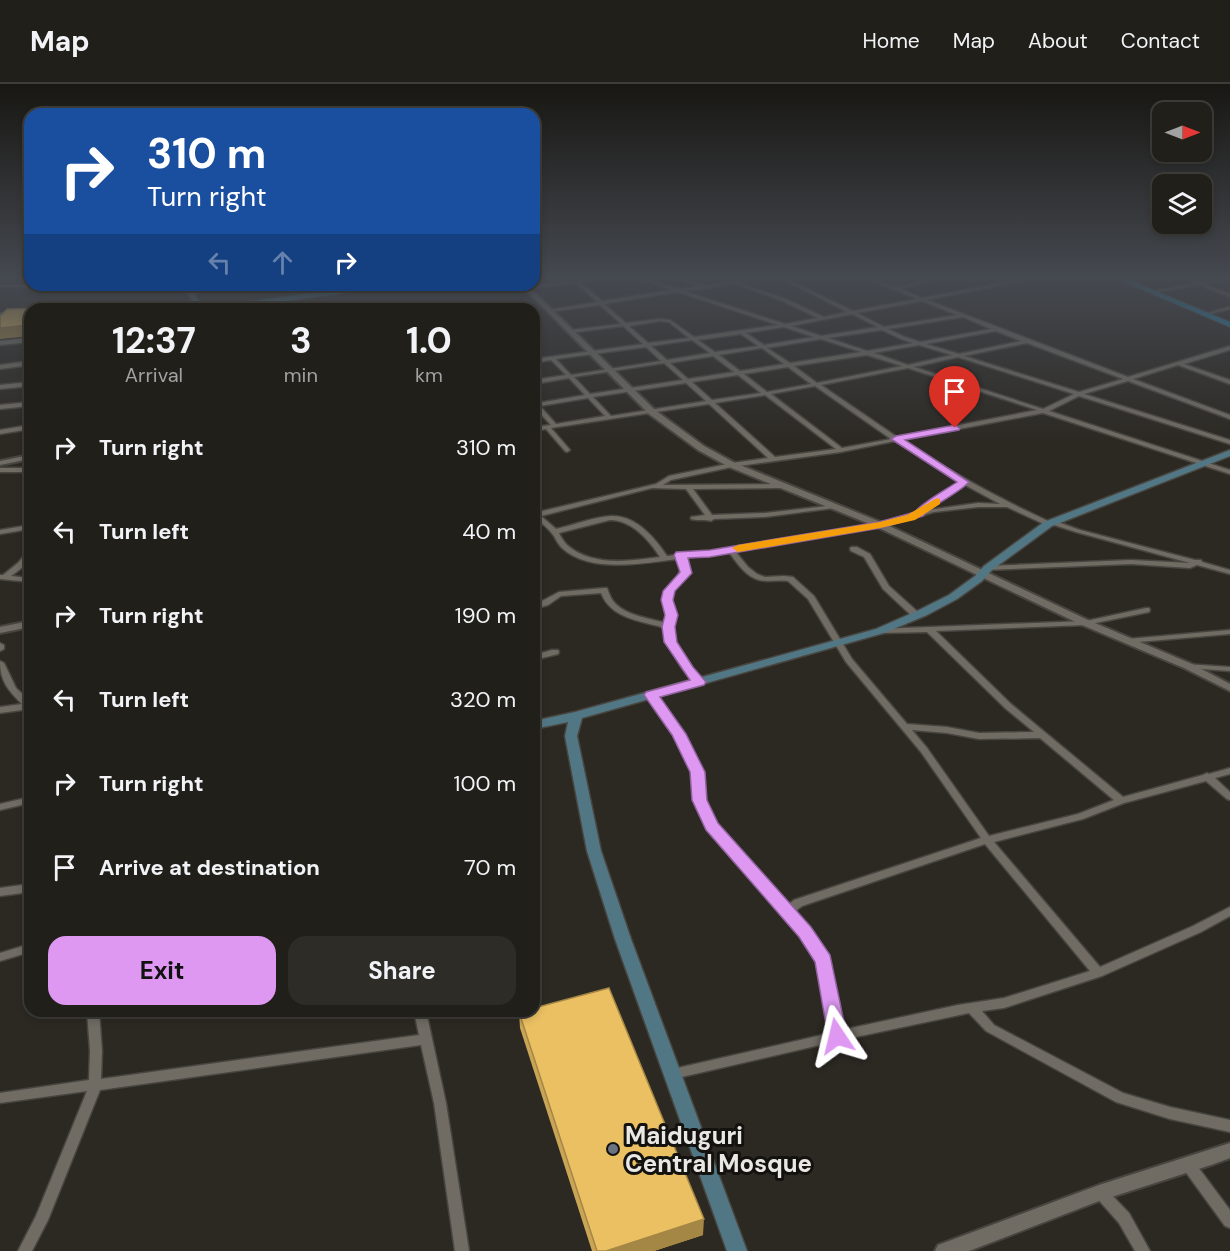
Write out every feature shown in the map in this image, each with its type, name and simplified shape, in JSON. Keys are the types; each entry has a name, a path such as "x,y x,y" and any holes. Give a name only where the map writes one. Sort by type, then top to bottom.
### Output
{"main road":[{"path":"540,724 576,716 880,631 959,593 1051,523 1230,453"},
{"path":"576,716 571,736 594,851 623,939 737,1251"},
{"path":"548,722 571,736"}],"street":[{"path":"572,333 651,410 701,448 732,465 880,525 985,571 1086,623 1188,666 1230,688"},
{"path":"633,333 774,460"},
{"path":"686,333 841,450"},
{"path":"540,360 732,333"},
{"path":"744,333 896,439 1004,506 1078,531 1230,572"},
{"path":"806,333 1230,472"},
{"path":"540,381 847,333"},
{"path":"896,333 959,356 1230,442"},
{"path":"540,403 738,374 973,333"},
{"path":"1008,333 1230,417"},
{"path":"0,343 24,341"},
{"path":"540,428 764,394 1027,341"},
{"path":"540,515 658,484 669,478 732,465 841,450 1043,411 1081,393 1230,348"},
{"path":"1223,350 1230,353"},
{"path":"552,358 610,418"},
{"path":"1177,363 1230,382"},
{"path":"0,367 24,364"},
{"path":"0,387 24,385"},
{"path":"0,407 24,405"},
{"path":"540,411 567,450"},
{"path":"0,432 24,428"},
{"path":"0,463 24,458"},
{"path":"0,470 24,470"},
{"path":"919,514 922,508 934,503 964,482"},
{"path":"647,487 781,486"},
{"path":"688,487 711,519"},
{"path":"540,520 554,532 564,546 582,557 594,561 628,563 731,550 880,525 919,514 978,505 1004,506"},
{"path":"693,518 765,515 834,506"},
{"path":"554,532 614,518 628,522 652,539 665,559"},
{"path":"0,532 24,528"},
{"path":"854,549 867,556 886,587 916,615"},
{"path":"731,550 748,571 761,579 793,580 811,598 870,688 905,727 987,840 1098,973"},
{"path":"680,555 686,573 669,591 667,600 671,615 670,642 687,669 699,682"},
{"path":"3,577 24,561"},
{"path":"985,571 1131,562 1190,566 1198,562"},
{"path":"3,577 24,579"},
{"path":"540,605 558,594 603,590 606,600 613,608 669,627"},
{"path":"880,631 1086,623 1146,610"},
{"path":"0,630 24,625"},
{"path":"930,630 1008,706 1121,801"},
{"path":"1126,641 1230,632"},
{"path":"540,656 555,652"},
{"path":"0,663 12,689 24,700"},
{"path":"1188,666 1230,669"},
{"path":"651,695 679,734 698,772 699,800 712,826 805,932 824,960 837,1036"},
{"path":"0,710 24,706"},
{"path":"905,727 947,730 979,736 1042,735"},
{"path":"787,912 798,903 987,840 1080,818 1121,801 1230,771"},
{"path":"1207,777 1230,798"},
{"path":"0,807 24,801"},
{"path":"0,892 24,889"},
{"path":"673,1074 837,1036 1004,1003 1098,973 1197,929 1230,911"},
{"path":"0,957 24,950"},
{"path":"972,1008 990,1028 1120,1098 1170,1113 1230,1126"},
{"path":"26,1251 41,1220 95,1086 93,1017"},
{"path":"422,1017 440,1103 462,1251"},
{"path":"0,1098 427,1039"},
{"path":"945,1251 986,1238 1100,1192 1190,1167 1230,1150"},
{"path":"1190,1167 1230,1221"},
{"path":"1100,1192 1124,1218 1143,1251"}],"building":[{"name":"Maiduguri Central Mosque","path":"609,988 704,1219 606,1251 597,1251 521,1017 540,1017 540,1006"}],"slow traffic":[{"path":"738,548 911,518 919,514 922,508 937,502"}],"place":[{"name":"Maiduguri Central Mosque","path":"613,1149"}],"route":[{"path":"837,1036 824,960 805,932 712,826 699,800 698,772 679,734 651,695 699,682 687,669 670,642 671,615 667,600 669,591 686,573 680,555 710,553 880,525 919,514 922,508 934,503 964,482 896,439 955,428"}]}
